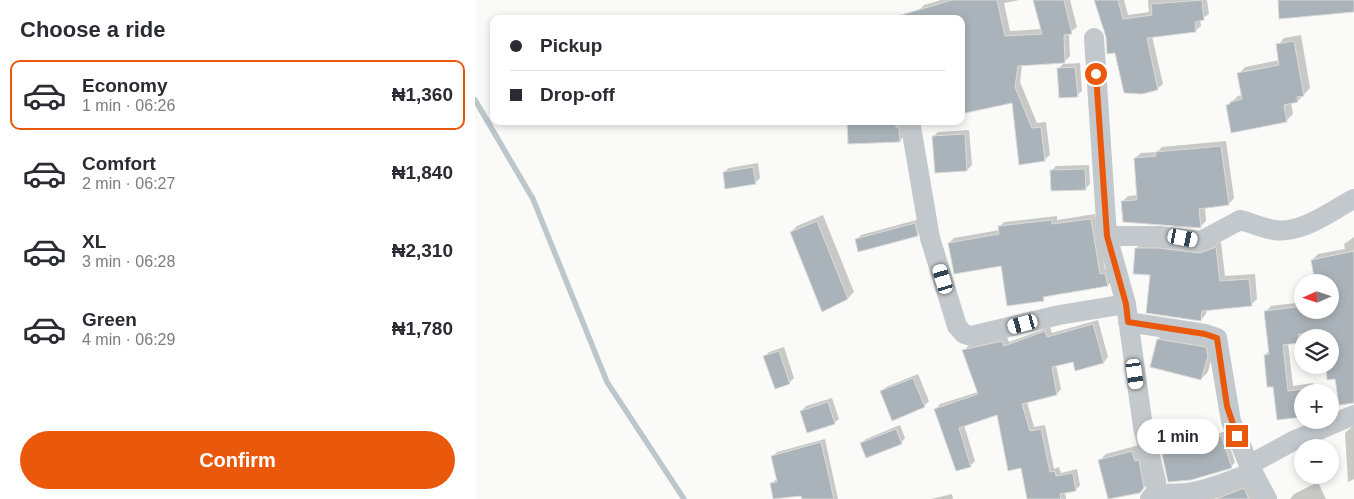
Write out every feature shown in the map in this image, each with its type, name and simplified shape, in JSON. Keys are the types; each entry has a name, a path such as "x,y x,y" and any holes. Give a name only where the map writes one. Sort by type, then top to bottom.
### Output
{"street":[{"path":"1094,38 1107,236 1127,313 1143,427 1156,481 1153,496 1180,498 1199,494 1251,469 1293,441 1354,415"},
{"path":"911,125 930,238 957,326 964,334 971,336 987,334 1059,315 1127,313 1217,338 1227,406 1251,469 1267,499"},
{"path":"1107,236 1159,236 1201,241 1236,220 1267,229 1287,230 1309,223 1354,199"}],"building":[{"path":"952,0 997,0 1005,36 1042,34 1033,0 1064,0 1072,34 1064,35 1065,63 1018,66 1015,87 1032,128 1041,127 1045,161 1019,165 1012,103 965,113 965,15 901,15"},
{"path":"1094,0 1118,0 1123,19 1152,15 1151,4 1202,0 1204,20 1195,22 1196,32 1147,38 1158,90 1142,94 1124,93 1115,53 1107,54 1106,37"},
{"path":"1278,0 1354,0 1354,12 1279,19"},
{"path":"1294,41 1304,96 1297,97 1298,102 1284,105 1287,122 1231,133 1226,105 1242,99 1237,73 1279,65 1276,44"},
{"path":"1075,67 1078,97 1059,98 1057,68"},
{"path":"847,125 896,125 896,127 899,127 900,142 848,144"},
{"path":"965,134 967,171 935,173 932,136"},
{"path":"1221,146 1229,205 1199,209 1201,228 1123,222 1121,201 1137,200 1134,158 1156,156 1155,152"},
{"path":"753,167 756,184 725,189 723,172"},
{"path":"1085,169 1086,190 1051,191 1050,170"},
{"path":"1091,219 1100,274 1105,273 1108,286 1043,297 1044,301 1007,306 1001,266 954,274 948,243 999,234 998,226 1052,220 1052,224"},
{"path":"817,221 848,299 822,312 790,232"},
{"path":"915,223 918,236 858,252 855,239"},
{"path":"1216,247 1220,281 1249,279 1252,306 1202,311 1201,321 1146,313 1150,275 1133,274 1135,248 1158,248 1200,253"},
{"path":"1354,251 1354,403 1339,405 1339,384 1336,384 1335,379 1327,380 1327,374 1339,374 1339,329 1294,329 1294,344 1283,345 1288,391 1294,390 1294,418 1277,420 1273,387 1267,387 1264,355 1269,354 1264,311 1294,307 1294,319 1339,319 1339,274 1314,274 1311,260"},
{"path":"1093,324 1104,363 1075,371 1073,362 1052,367 1057,395 1022,404 1030,431 1041,429 1050,472 1055,471 1056,476 1073,473 1076,491 1060,494 1061,499 1027,499 1021,468 1008,471 997,415 959,428 971,467 956,471 934,409 978,394 962,350 1002,341 1004,346 1045,331 1047,337"},
{"path":"1157,339 1206,347 1208,356 1201,380 1150,367"},
{"path":"779,351 790,384 775,389 763,356"},
{"path":"913,378 925,407 892,421 880,391"},
{"path":"828,402 835,424 807,433 800,411"},
{"path":"896,429 902,444 866,458 860,443"},
{"path":"1221,435 1232,468 1191,480 1168,482 1162,454 1196,445"},
{"path":"821,442 834,499 802,499 801,496 773,499 770,483 777,482 771,456"},
{"path":"1132,451 1135,461 1139,460 1144,488 1140,493 1108,499 1098,460"},
{"path":"1244,488 1249,499 1214,499 1221,497"}],"waterway":[{"path":"475,100 533,199 607,382 684,499"}],"route":[{"path":"1096,74 1107,236 1126,304 1128,322 1205,334 1217,338 1227,406 1237,436"}]}
